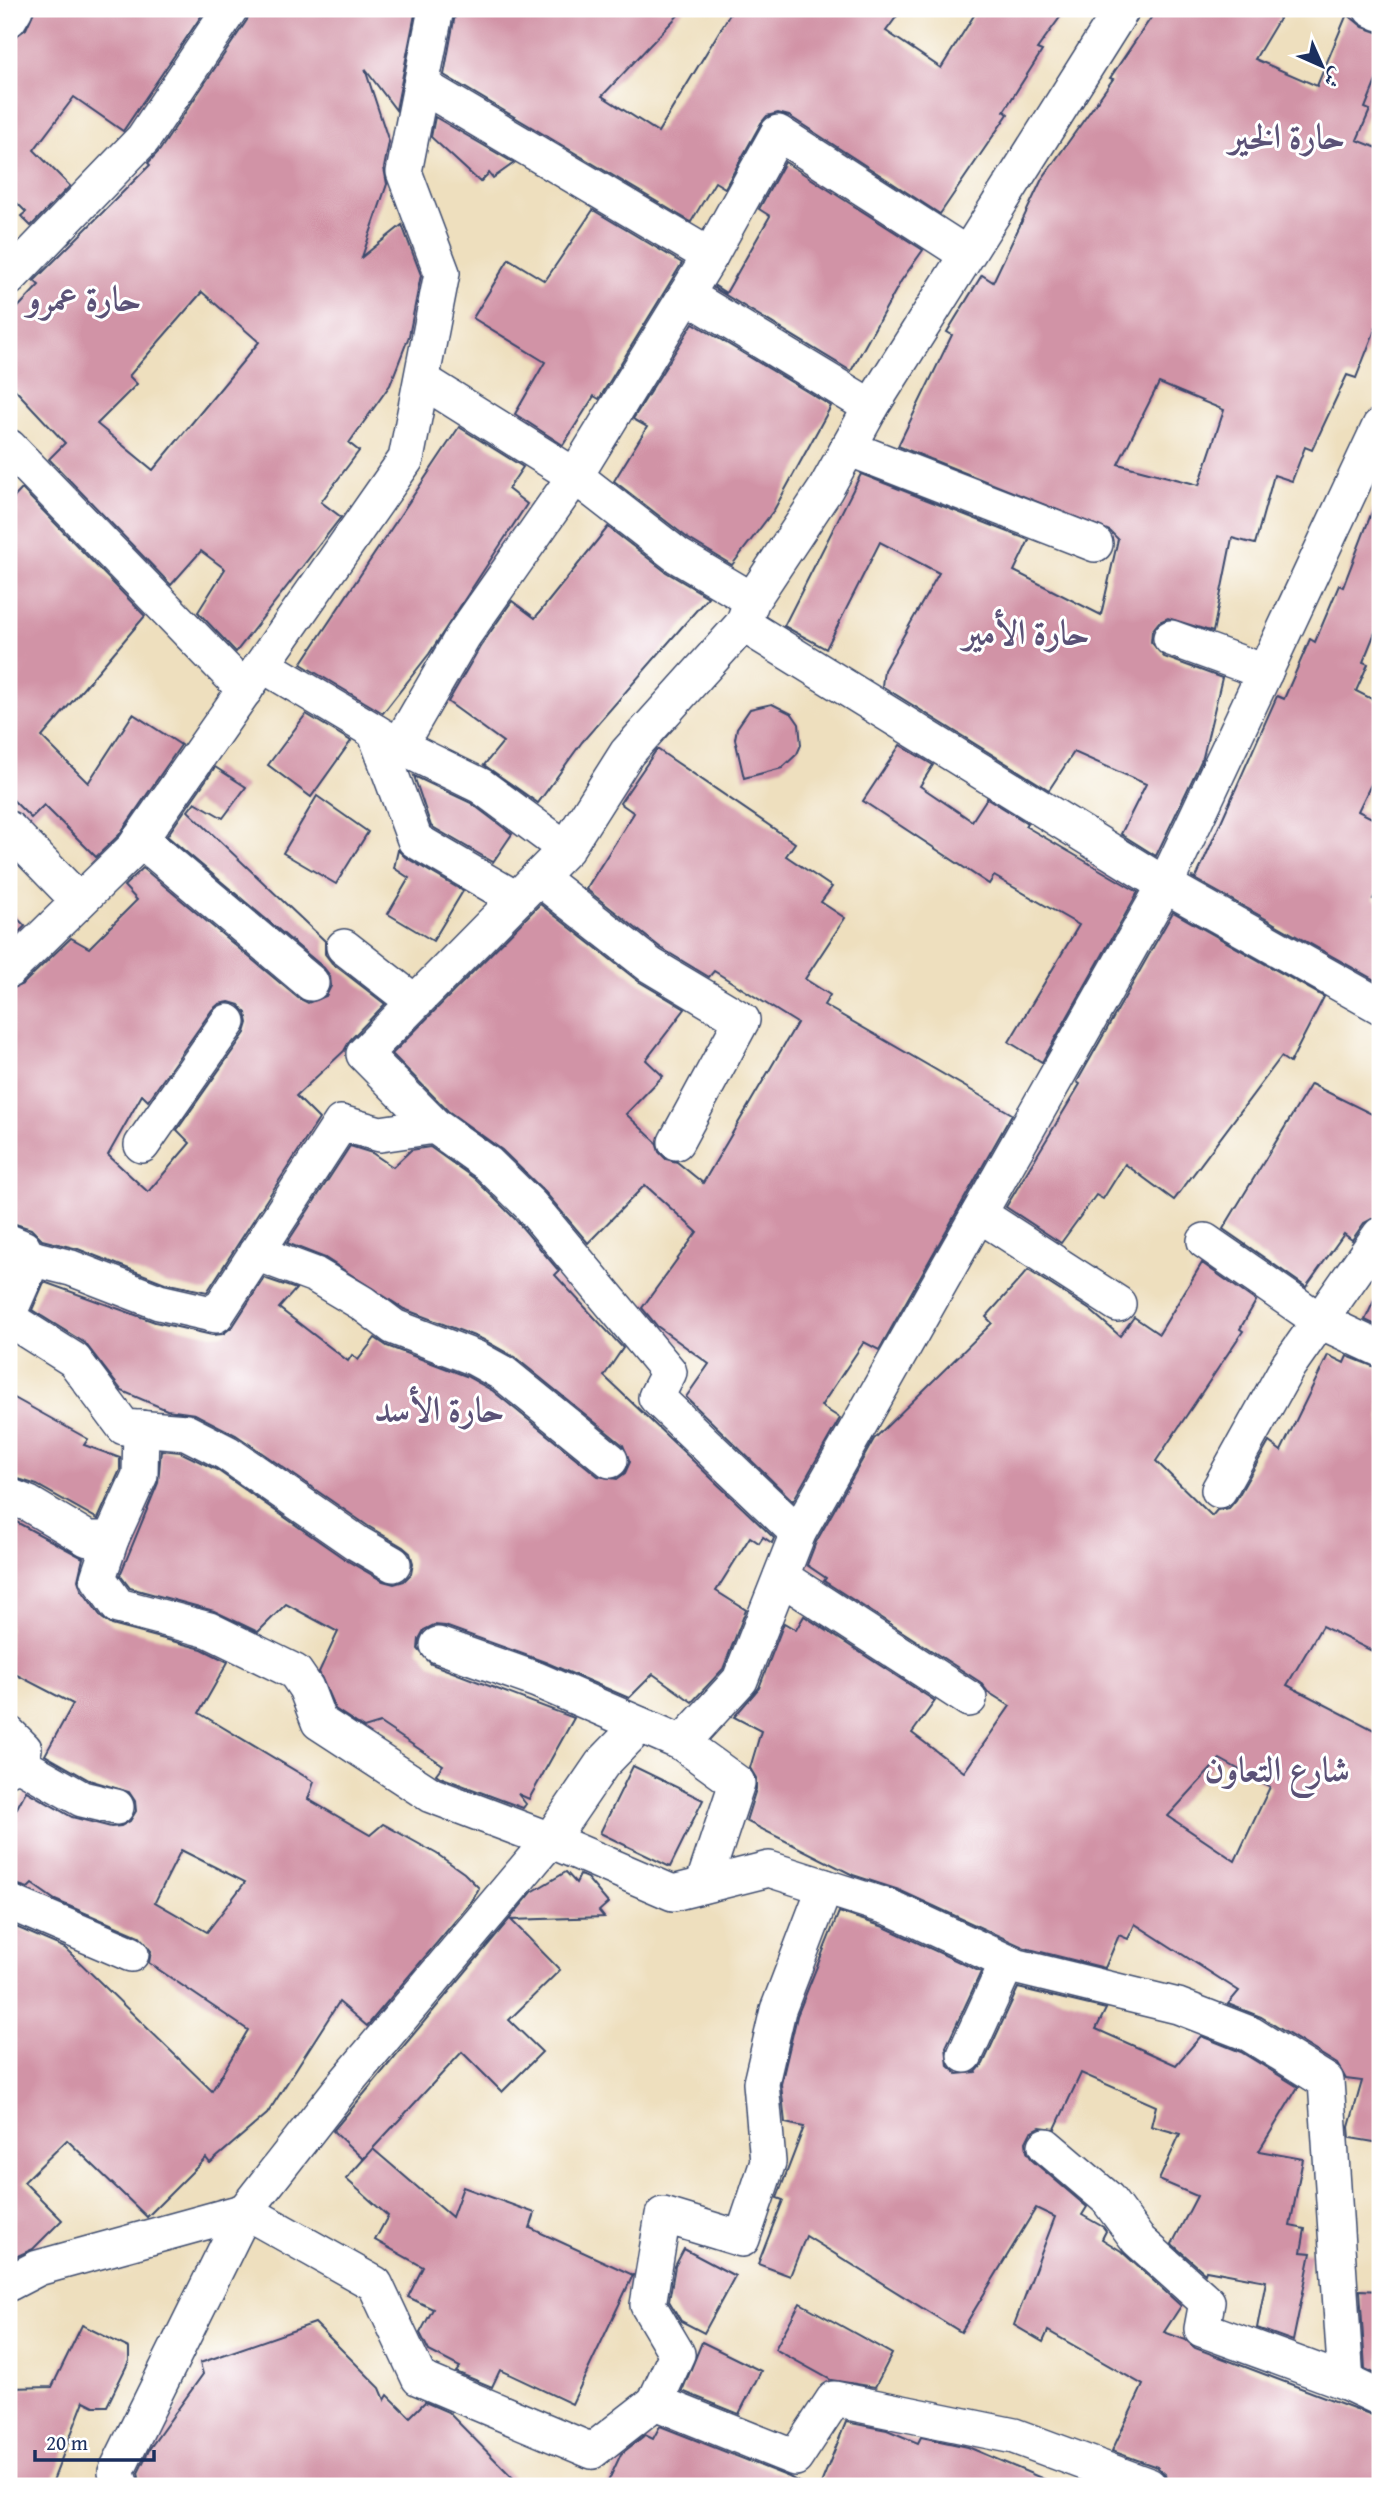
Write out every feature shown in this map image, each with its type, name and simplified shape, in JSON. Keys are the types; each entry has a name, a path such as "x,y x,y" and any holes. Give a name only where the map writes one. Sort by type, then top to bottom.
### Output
{"street":[{"path":"9,19 15,9"},
{"path":"9,278 143,139 230,9"},
{"path":"9,970 140,839 406,458 442,273 404,172 436,9"},
{"path":"798,1533 656,1397 669,1373 530,1205 488,1164 435,1126 364,1054 413,1001 566,849 627,753 748,612 825,490 871,407 1122,9"},
{"path":"1371,9 1380,13"},
{"path":"421,85 710,256"},
{"path":"387,739 575,476 710,256 778,133 966,254"},
{"path":"686,295 871,407"},
{"path":"422,380 575,476 748,612 1166,885 1380,1006"},
{"path":"682,1743 740,1680 798,1533 1166,885 1380,426"},
{"path":"9,447 254,677 481,786 566,849"},
{"path":"848,448 1095,544"},
{"path":"1171,638 1265,672"},
{"path":"387,739 415,840 527,888 742,1020 676,1142"},
{"path":"9,829 78,900"},
{"path":"140,839 311,983"},
{"path":"344,947 413,1001"},
{"path":"146,1148 228,1022"},
{"path":"9,1313 21,1250 159,1302 216,1315 341,1123 380,1134 435,1126"},
{"path":"979,1214 1118,1304"},
{"path":"1219,1490 1288,1366 1380,1235"},
{"path":"1205,1241 1320,1321 1380,1349"},
{"path":"256,1253 315,1275 362,1303 394,1327 475,1359 504,1374 610,1460"},
{"path":"9,1319 74,1360 124,1427 186,1432 227,1453 356,1543 393,1564"},
{"path":"141,1428 140,1475 111,1539 98,1578 118,1606 209,1630 295,1672 306,1688 320,1722 341,1739 431,1795 550,1840 674,1893 769,1869 891,1908 1007,1963 1178,2006 1250,2034 1326,2081 1346,2382"},
{"path":"9,1496 29,1504 88,1539 111,1539"},
{"path":"781,1577 969,1699"},
{"path":"438,1645 537,1680 682,1743 737,1783 703,1885"},
{"path":"121,2486 116,2472 245,2211 342,2087 550,1840 602,1764 640,1725"},
{"path":"12,1755 82,1799 116,1807"},
{"path":"9,2283 38,2268 245,2211 375,2284 419,2378 592,2451 655,2402 677,2354 648,2305 663,2215 742,2239 768,2162 761,2083 775,2022 825,1887"},
{"path":"9,1902 131,1954"},
{"path":"965,2055 1007,1963"},
{"path":"1045,2146 1107,2198 1138,2240 1207,2302 1202,2329 1346,2382 1380,2398"},
{"path":"655,2402 795,2458 834,2399 1014,2436 1149,2486"}],"building":[{"path":"35,9 206,9 123,131 74,97 34,150 70,186 31,226 21,216 26,212 9,195 9,44 11,39 26,29"},
{"path":"250,9 416,9 396,110 365,69 389,142 384,168 387,184 362,257 402,225 421,275 409,336 390,385 349,443 359,451 321,502 341,517 236,652 198,612 225,569 201,551 171,585 49,459 65,443 9,383 9,317 39,285 34,281 150,165 148,163 160,150 247,20","holes":["202,292 259,342 153,470 97,424 137,384 129,376"]},
{"path":"456,9 684,9 602,96 658,132 733,9 902,9 886,31 941,68 978,9 1066,9 1037,49 1042,51 1004,111 1008,114 940,214 789,116 778,113 767,116 761,123 725,188 715,182 691,222 444,75"},
{"path":"1157,9 1285,9 1255,59 1317,86 1347,14 1363,27 1380,33 1380,71 1365,108 1370,110 1357,140 1380,149 1380,317 1356,378 1347,375 1312,450 1305,447 1292,481 1274,475 1255,544 1232,538 1213,632 1168,618 1159,622 1152,631 1151,642 1164,657 1222,678 1203,757 1156,856 1121,834 1146,784 1074,752 1049,790 882,686 884,670 939,573 880,542 826,649 784,626 861,474 1029,540 1014,571 1101,615 1118,539 1110,531 898,446 952,335 947,332 982,275 993,282 1042,179 1113,79 1110,78","holes":["1159,383 1224,410 1199,485 1118,464"]},
{"path":"435,117 514,163 493,178 489,173 480,182 431,137"},
{"path":"785,162 923,250 901,281 851,371 714,288 715,286 726,293 770,216 759,209"},
{"path":"593,210 682,263 599,399 594,396 563,445 515,414 545,362 473,318 509,259 545,281"},
{"path":"693,323 831,406 774,510 732,565 689,539 614,481 647,427 633,419"},
{"path":"459,427 523,467 508,489 527,504 429,654 383,713 301,664"},
{"path":"22,489 145,616 42,737 88,783 133,714 181,745 119,835 96,857 44,805 31,818 9,796 9,503"},
{"path":"1378,496 1380,620 1363,662 1368,664 1356,691 1380,703 1380,766 1358,811 1380,822 1380,883 1373,899 1380,902 1380,983 1191,877 1196,878 1277,696 1284,699 1310,639 1315,642 1339,585 1343,587"},
{"path":"608,527 666,572 708,597 582,742 538,803 484,765 503,742 448,702 480,647 512,601 535,618"},
{"path":"772,704 792,714 799,724 801,745 797,754 782,768 744,778 735,739 737,728 750,709"},
{"path":"306,714 351,741 311,797 268,765"},
{"path":"900,745 933,765 920,786 972,821 987,798 1027,823 1025,826 1138,892 1042,1062 1009,1042 1079,925 994,876 989,884 863,801"},
{"path":"657,749 795,843 786,856 832,887 821,902 845,918 805,979 830,995 824,1005 1012,1114 879,1350 864,1342 821,1406 840,1418 793,1501 686,1397 709,1364 657,1326 642,1308 697,1232 645,1185 588,1243 545,1192 502,1150 448,1111 392,1054 540,904 638,981 685,1009 646,1060 663,1076 626,1114 656,1142 659,1152 666,1159 677,1162 703,1183 797,1023 714,971 709,977 661,948 586,889 634,813 620,803"},
{"path":"215,767 246,787 223,818 195,802 188,811 325,941 325,954 332,963 385,1004 350,1040 344,1051 296,1096 319,1119 207,1292 165,1283 78,1249 42,1240 31,1229 9,1222 9,990 23,984 71,938 89,948 137,900 124,886 143,868 298,998 308,1003 326,996 331,986 330,976 324,968 167,836","holes":["229,1002 239,1005 246,1013 248,1023 245,1033 177,1130 190,1143 148,1192 108,1155 142,1095 148,1101 212,1010 219,1004"]},
{"path":"414,776 471,803 512,834 493,862 431,826"},
{"path":"317,796 368,832 336,884 283,853"},
{"path":"398,850 405,857 463,891 433,941 388,914 409,878 394,868"},
{"path":"9,910 25,926 9,942"},
{"path":"1173,912 1324,997 1290,1063 1281,1057 1174,1200 1125,1164 1103,1199 1096,1195 1061,1243 1006,1207 1080,1084 1077,1082"},
{"path":"1311,1084 1380,1118 1380,1215 1364,1223 1352,1240 1344,1234 1306,1287 1223,1229"},
{"path":"350,1146 372,1153 393,1167 411,1150 430,1147 475,1179 515,1219 559,1271 555,1275 623,1348 604,1376 774,1538 772,1543 763,1537 759,1543 750,1537 716,1591 746,1610 723,1669 692,1702 653,1674 629,1698 545,1662 445,1626 434,1625 424,1630 418,1649 431,1664 574,1718 529,1799 518,1794 526,1804 523,1808 440,1777 436,1774 443,1765 380,1723 364,1728 335,1709 319,1672 338,1632 286,1604 258,1632 214,1611 130,1588 120,1575 158,1483 161,1450 180,1452 217,1470 346,1560 383,1581 394,1584 404,1581 411,1574 413,1563 410,1553 403,1547 236,1435 195,1414 167,1410 122,1391 85,1343 32,1310 44,1282 155,1322 212,1335 223,1334 233,1326 264,1278 296,1289 279,1308 348,1361 352,1355 358,1360 375,1338 387,1346 466,1376 493,1391 598,1476 617,1479 625,1473 630,1462 623,1445 516,1358 482,1339 404,1309 325,1258 287,1243"},
{"path":"1202,1263 1256,1301 1240,1329 1243,1331 1156,1461 1212,1516 1217,1510 1229,1508 1236,1500 1269,1442 1281,1451 1328,1355 1344,1363 1347,1356 1380,1369 1380,1655 1322,1626 1287,1685 1380,1733 1380,2143 1350,2138 1349,2127 1362,2081 1346,2079 1337,2064 1261,2017 1228,2004 1239,1991 1135,1924 1128,1939 1119,1935 1105,1968 1025,1948 899,1890 853,1875 746,1821 756,1789 756,1778 750,1768 761,1731 734,1717 759,1688 784,1623 796,1630 804,1616 935,1701 912,1733 964,1772 1010,1706 988,1692 980,1682 824,1581 826,1578 807,1565 816,1542 874,1439 992,1323 986,1317 1028,1270 1090,1310 1120,1336 1134,1317 1159,1334","holes":["1220,1759 1270,1787 1235,1861 1168,1816"]},
{"path":"1380,1288 1380,1327 1365,1320"},
{"path":"9,1395 88,1439 84,1445 120,1458 120,1470 98,1519 37,1485 9,1476"},
{"path":"9,1518 83,1558 78,1580 81,1589 102,1618 112,1625 202,1649 228,1662 199,1713 314,1782 308,1799 370,1835 383,1824 437,1854 464,1873 479,1888 472,1901 367,2026 339,2002 267,2114 210,2163 206,2158 147,2217 67,2140 24,2182 62,2220 33,2249 9,2260 9,1924 65,1948 212,2091 248,2030 149,1963 151,1951 139,1936 55,1900 32,1884 28,1888 9,1882 9,1823 26,1791 72,1817 111,1827 130,1821 136,1811 135,1801 129,1792 89,1780 45,1755 73,1704 9,1671","holes":["181,1850 245,1882 207,1932 155,1902"]},
{"path":"633,1766 703,1800 670,1867 600,1833"},
{"path":"566,1872 576,1883 580,1875 587,1878 608,1903 599,1911 604,1917 511,1920 560,1970 509,2020 542,2052 502,2092 462,2052 363,2159 333,2131 532,1892"},
{"path":"839,1912 884,1927 981,1972 946,2047 948,2066 957,2074 976,2072 983,2064 1018,1988 1106,2009 1096,2029 1176,2065 1201,2036 1241,2052 1298,2087 1259,2151 1303,2159 1290,2226 1305,2229 1301,2252 1311,2253 1293,2341 1257,2328 1266,2281 1206,2270 1205,2273 1172,2244 1197,2196 1159,2180 1180,2134 1151,2126 1156,2106 1081,2073 1055,2129 1040,2127 1031,2132 1026,2142 1027,2152 1033,2161 1087,2207 1082,2215 1103,2227 1106,2231 1102,2239 1121,2251 1181,2306 1164,2332 1186,2340 1195,2348 1380,2418 1380,2486 1169,2486 1165,2474 1157,2467 1112,2451 1143,2385 1048,2331 1043,2342 1014,2325 1055,2217 1036,2208 961,2332 806,2236 790,2276 758,2264 783,2200 777,2198 804,2127 785,2123 781,2084 797,2016"},
{"path":"373,2149 452,2217 463,2187 535,2213 530,2228 633,2275 572,2404 500,2370 492,2387 456,2372 460,2367 429,2351 420,2333 433,2309 408,2297 423,2267 375,2240 388,2216 346,2179"},
{"path":"684,2249 735,2276 704,2333 681,2321 669,2301 675,2266"},
{"path":"1360,2290 1380,2291 1380,2376 1365,2369"},
{"path":"800,2303 892,2354 875,2387 831,2380 775,2349"},
{"path":"315,2323 380,2388 385,2400 388,2395 410,2417 425,2402 448,2412 521,2486 141,2486 138,2473 150,2448 203,2374 200,2363"},
{"path":"82,2325 129,2348 129,2361 107,2406 94,2406 84,2401 51,2486 9,2486 9,2388 52,2387"},
{"path":"702,2342 761,2371 739,2414 682,2391"},
{"path":"846,2422 887,2430 918,2443 921,2437 968,2447 1060,2486 820,2486"},
{"path":"660,2426 806,2486 606,2486 621,2454 645,2435 653,2439"}],"district":[{"name":"حارة الخير","path":"1287,136"},
{"name":"حارة عمرو","path":"84,298"},
{"name":"حارة الأمير","path":"1026,632"},
{"name":"حارة الأسد","path":"439,1409"},
{"name":"شارع التعاون","path":"1277,1769"}]}
